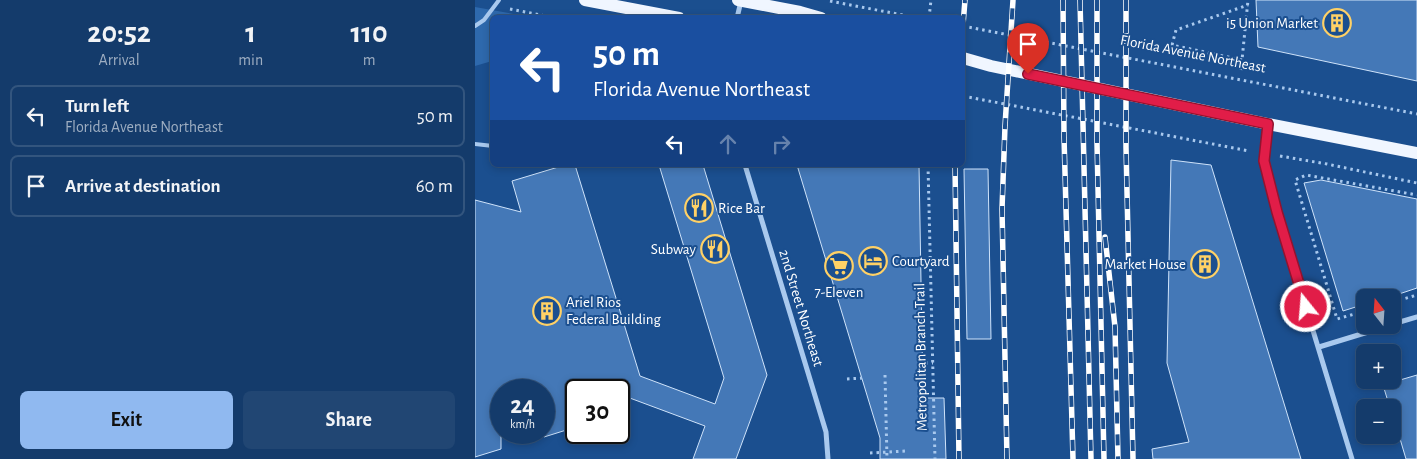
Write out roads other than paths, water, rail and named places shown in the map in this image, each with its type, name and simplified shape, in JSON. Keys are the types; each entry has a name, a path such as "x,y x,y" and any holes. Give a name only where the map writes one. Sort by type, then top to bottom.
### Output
{"main road":[{"path":"585,0 663,15"},
{"path":"740,0 810,15"},
{"path":"965,59 991,66"},
{"path":"965,62 1417,153"}],"street":[{"path":"738,15 740,0"},
{"path":"1268,124 1264,161 1277,212 1353,459"},
{"name":"2nd Street Northeast","path":"746,167 826,432 828,459"},
{"path":"1401,322 1417,317"},
{"path":"1319,347 1362,334"}],"lane":[{"path":"475,26 484,20 499,0"},
{"path":"475,144 490,146"}],"railway":[{"path":"964,15 965,0"},
{"path":"1007,459 1002,209 1013,0"},
{"path":"1063,0 1064,137 1073,459"},
{"path":"1080,0 1091,459"},
{"path":"1097,0 1097,143 1104,459"},
{"path":"1126,0 1126,147 1133,459"},
{"path":"955,167 959,459"},
{"path":"1105,237 1115,327 1118,459"}],"place":[{"name":"i5 Union Market","path":"1337,23"},
{"name":"Rice Bar","path":"699,208"},
{"name":"Subway","path":"715,249"},
{"name":"Courtyard","path":"873,261"},
{"name":"Market House","path":"1205,264"},
{"name":"7-Eleven","path":"839,266"},
{"name":"Ariel Rios Federal Building","path":"547,311"}]}
